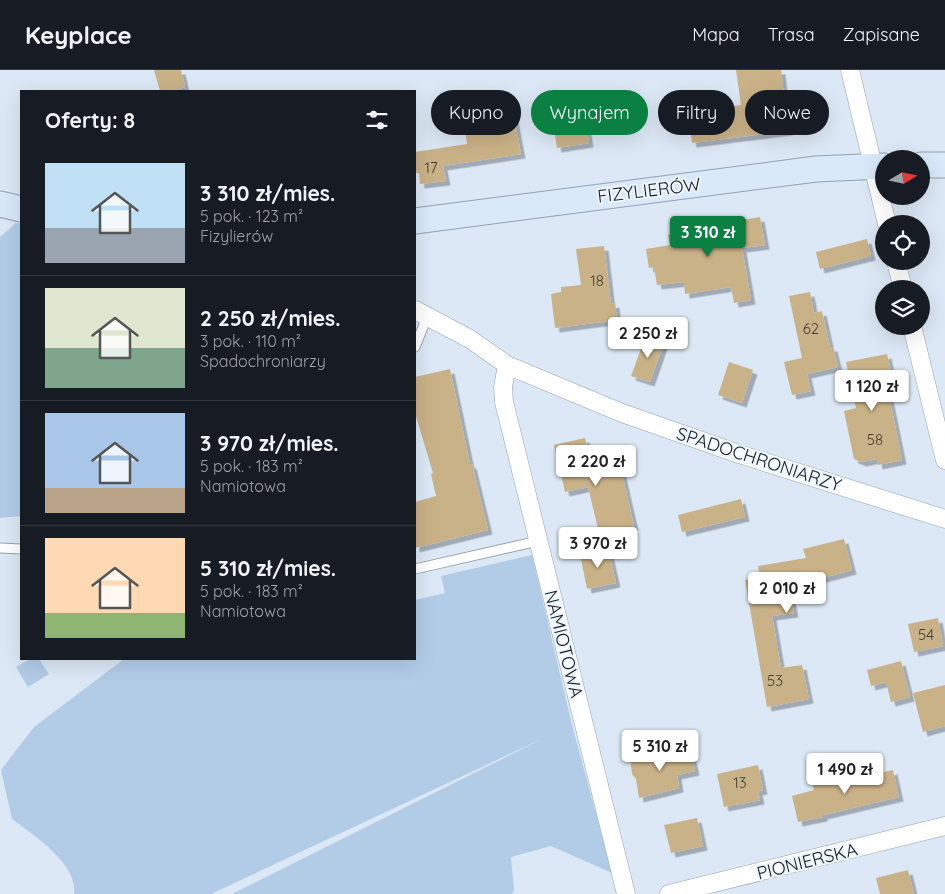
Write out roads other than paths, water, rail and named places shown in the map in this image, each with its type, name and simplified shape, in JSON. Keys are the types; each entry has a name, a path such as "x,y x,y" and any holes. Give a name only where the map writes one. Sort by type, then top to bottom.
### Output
{"street":[{"path":"850,70 875,156"},
{"path":"930,165 945,164"},
{"name":"FIZYLIERÓW","path":"416,221 816,169 875,166"},
{"path":"0,204 20,209"},
{"name":"SPADOCHRONIARZY","path":"421,313 470,339 507,365 631,416 748,456 945,519"},
{"path":"914,335 945,460"},
{"name":"NAMIOTOWA","path":"507,365 503,388 504,402 626,894"},
{"name":"PIONIERSKA","path":"669,894 945,826"}],"lane":[{"path":"416,341 421,313"},
{"path":"416,569 538,541"},
{"path":"0,548 20,549"}]}
